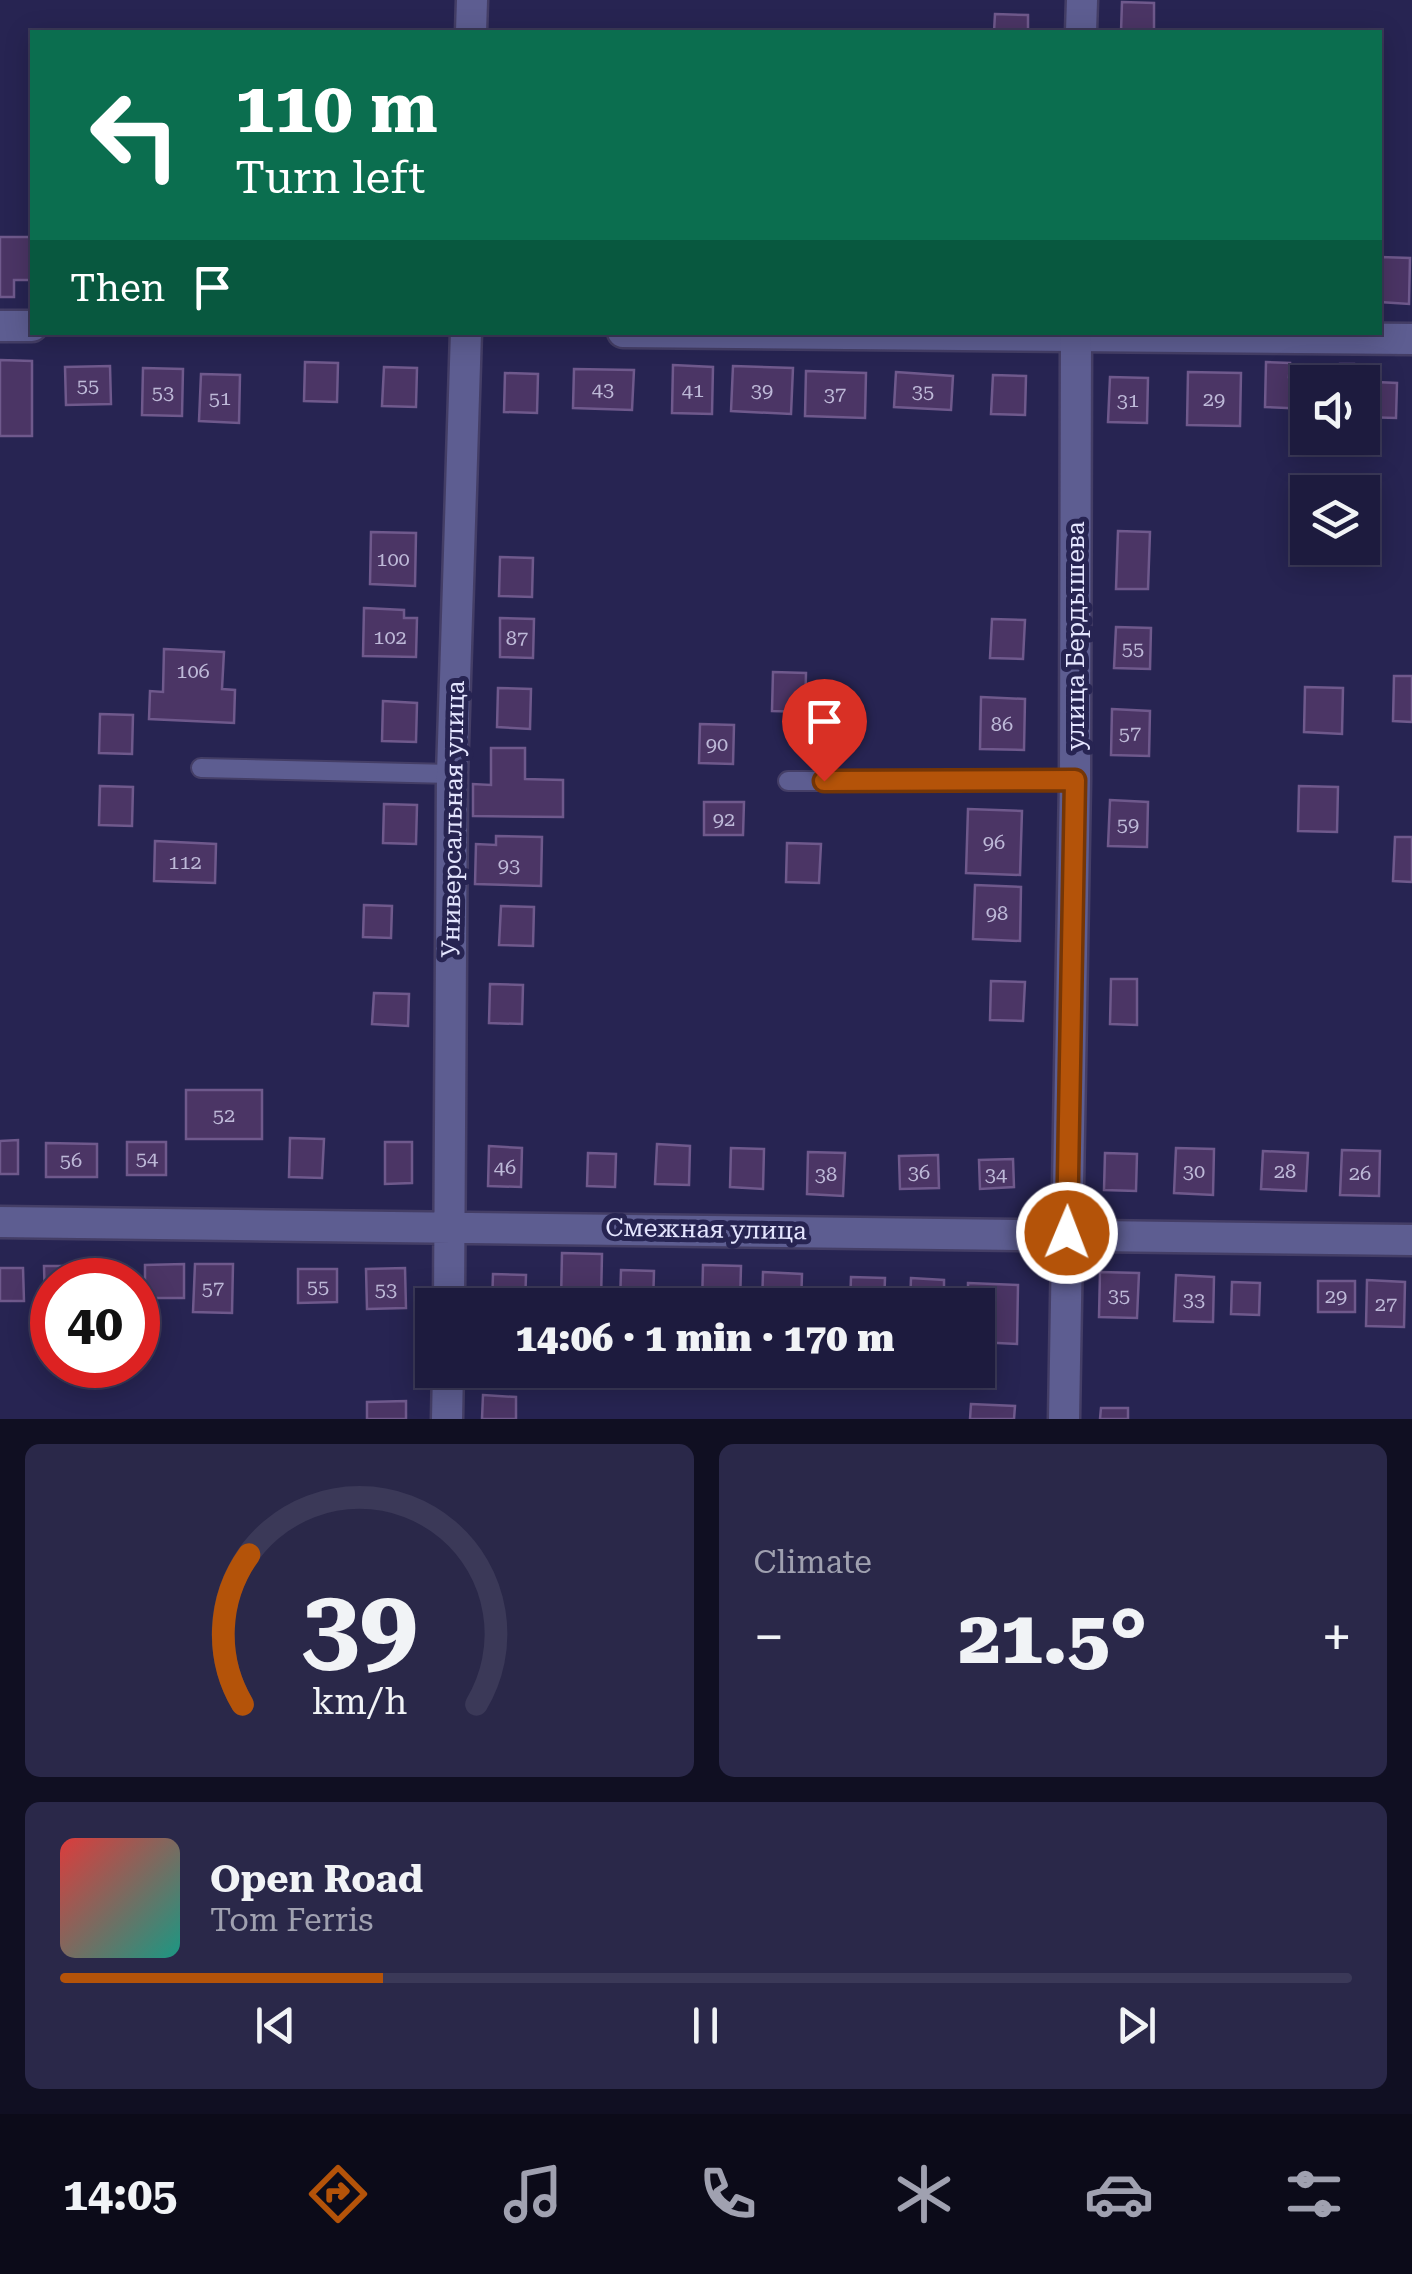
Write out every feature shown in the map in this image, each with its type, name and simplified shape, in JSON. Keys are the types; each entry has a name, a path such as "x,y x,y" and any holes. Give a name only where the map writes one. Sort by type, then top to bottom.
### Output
{"street":[{"path":"471,30 472,0"},
{"path":"1081,30 1082,0"},
{"path":"0,326 30,326"},
{"name":"Универсальная улица","path":"449,1288 452,774 466,335"},
{"name":"улица Бердышева","path":"1064,1419 1075,780 1076,335"},
{"path":"1172,335 1412,340"},
{"name":"Смежная улица","path":"0,1222 1412,1240"},
{"path":"447,1419 448,1388"}],"lane":[{"path":"201,768 452,774"},
{"path":"788,782 1075,780"}],"building":[{"path":"1122,2 1154,3 1154,30 1121,30"},
{"path":"995,14 1028,15 1028,30 994,30"},
{"path":"0,237 30,237 30,280 14,280 14,297 0,297"},
{"path":"1382,257 1410,258 1409,304 1382,302"},
{"path":"0,360 32,361 32,436 0,436"},
{"path":"305,362 338,363 337,402 304,401"},
{"path":"1266,362 1290,363 1290,408 1265,407"},
{"path":"673,365 713,367 712,414 672,413"},
{"path":"110,366 111,404 66,405 65,367"},
{"path":"733,366 793,368 791,414 731,411"},
{"path":"384,367 417,368 416,407 382,406"},
{"path":"143,368 183,369 182,416 142,415"},
{"path":"574,369 634,370 632,410 573,408"},
{"path":"806,371 866,373 865,418 805,416"},
{"path":"896,372 953,376 951,410 894,407"},
{"path":"1188,372 1241,373 1240,426 1187,425"},
{"path":"505,373 538,374 537,413 504,412"},
{"path":"201,374 240,375 239,423 199,421"},
{"path":"993,375 1026,376 1025,415 991,414"},
{"path":"1110,377 1148,378 1147,423 1108,422"},
{"path":"1380,382 1397,383 1396,418 1380,418"},
{"path":"1118,531 1150,532 1148,589 1116,589"},
{"path":"371,532 416,533 415,586 370,584"},
{"path":"500,557 533,558 532,597 499,596"},
{"path":"364,608 404,610 404,618 417,618 416,657 363,656"},
{"path":"500,618 534,619 533,658 500,657"},
{"path":"992,619 1025,620 1023,659 990,658"},
{"path":"1116,627 1151,628 1150,669 1114,668"},
{"path":"164,649 224,652 222,689 235,690 234,723 149,719 150,691 163,692"},
{"path":"773,672 806,673 805,712 772,711"},
{"path":"1394,676 1412,676 1412,722 1393,721"},
{"path":"1305,687 1343,688 1342,734 1304,732"},
{"path":"498,688 531,689 530,729 497,727"},
{"path":"981,697 1025,699 1024,750 980,749"},
{"path":"383,701 417,703 416,742 382,741"},
{"path":"1112,709 1150,711 1149,756 1111,755"},
{"path":"100,714 133,715 132,754 99,753"},
{"path":"700,724 734,725 733,764 699,763"},
{"path":"491,748 525,748 525,779 563,780 563,817 473,816 473,784 491,785"},
{"path":"100,786 133,787 132,826 99,825"},
{"path":"1299,786 1338,787 1337,832 1298,831"},
{"path":"1110,800 1148,802 1147,847 1108,846"},
{"path":"704,802 744,802 743,835 704,835"},
{"path":"384,804 417,805 416,844 383,843"},
{"path":"968,809 1022,811 1020,875 966,873"},
{"path":"496,836 542,837 541,886 475,884 476,844 496,845"},
{"path":"1395,837 1412,837 1412,882 1393,881"},
{"path":"155,841 216,844 215,883 154,881"},
{"path":"787,843 821,844 819,883 786,882"},
{"path":"975,885 1021,887 1020,941 973,939"},
{"path":"364,905 392,906 391,938 363,937"},
{"path":"501,906 534,907 533,946 499,945"},
{"path":"1111,979 1137,979 1137,1025 1110,1024"},
{"path":"991,981 1025,982 1023,1021 990,1020"},
{"path":"490,984 523,985 522,1024 489,1023"},
{"path":"374,993 409,994 408,1026 372,1024"},
{"path":"186,1090 262,1090 262,1139 186,1139"},
{"path":"290,1138 324,1139 322,1178 289,1177"},
{"path":"18,1140 18,1174 0,1174 0,1141"},
{"path":"127,1142 166,1142 166,1175 127,1175"},
{"path":"385,1142 412,1142 412,1183 385,1184"},
{"path":"46,1143 97,1144 97,1177 46,1177"},
{"path":"657,1144 690,1146 689,1185 655,1184"},
{"path":"489,1146 522,1148 521,1187 488,1186"},
{"path":"731,1148 764,1149 763,1189 730,1187"},
{"path":"1176,1148 1214,1149 1213,1195 1174,1193"},
{"path":"1342,1150 1380,1151 1379,1196 1340,1195"},
{"path":"1263,1151 1308,1153 1306,1191 1261,1189"},
{"path":"808,1152 845,1153 843,1196 807,1194"},
{"path":"588,1153 616,1154 615,1187 587,1186"},
{"path":"1105,1153 1137,1154 1136,1191 1104,1190"},
{"path":"938,1155 939,1188 900,1189 899,1156"},
{"path":"1013,1159 1014,1187 980,1189 979,1160"},
{"path":"562,1253 602,1254 601,1288 561,1288"},
{"path":"184,1264 184,1298 160,1298 160,1265"},
{"path":"195,1264 233,1264 232,1313 193,1312"},
{"path":"703,1265 741,1266 740,1288 702,1288"},
{"path":"0,1268 23,1268 24,1301 0,1301"},
{"path":"405,1268 406,1308 367,1309 366,1269"},
{"path":"298,1269 337,1269 337,1302 298,1303"},
{"path":"621,1270 654,1271 654,1288 620,1288"},
{"path":"763,1272 802,1274 802,1288 763,1288"},
{"path":"1100,1272 1139,1273 1137,1318 1099,1317"},
{"path":"493,1274 526,1275 526,1288 493,1288"},
{"path":"1176,1275 1214,1277 1213,1322 1174,1321"},
{"path":"851,1277 885,1278 885,1288 851,1288"},
{"path":"911,1278 944,1280 944,1288 911,1288"},
{"path":"1367,1280 1405,1282 1404,1327 1366,1326"},
{"path":"1318,1281 1355,1281 1355,1312 1318,1312"},
{"path":"1232,1282 1260,1283 1259,1315 1231,1314"},
{"path":"968,1283 1018,1285 1017,1344 995,1343 995,1288 968,1288"},
{"path":"483,1395 516,1397 516,1419 482,1419"},
{"path":"406,1401 406,1419 367,1419 367,1402"},
{"path":"971,1404 1015,1406 1014,1419 970,1419"},
{"path":"1101,1408 1128,1408 1128,1419 1100,1419"}],"route":[{"path":"824,781 1075,780 1067,1233"}]}
